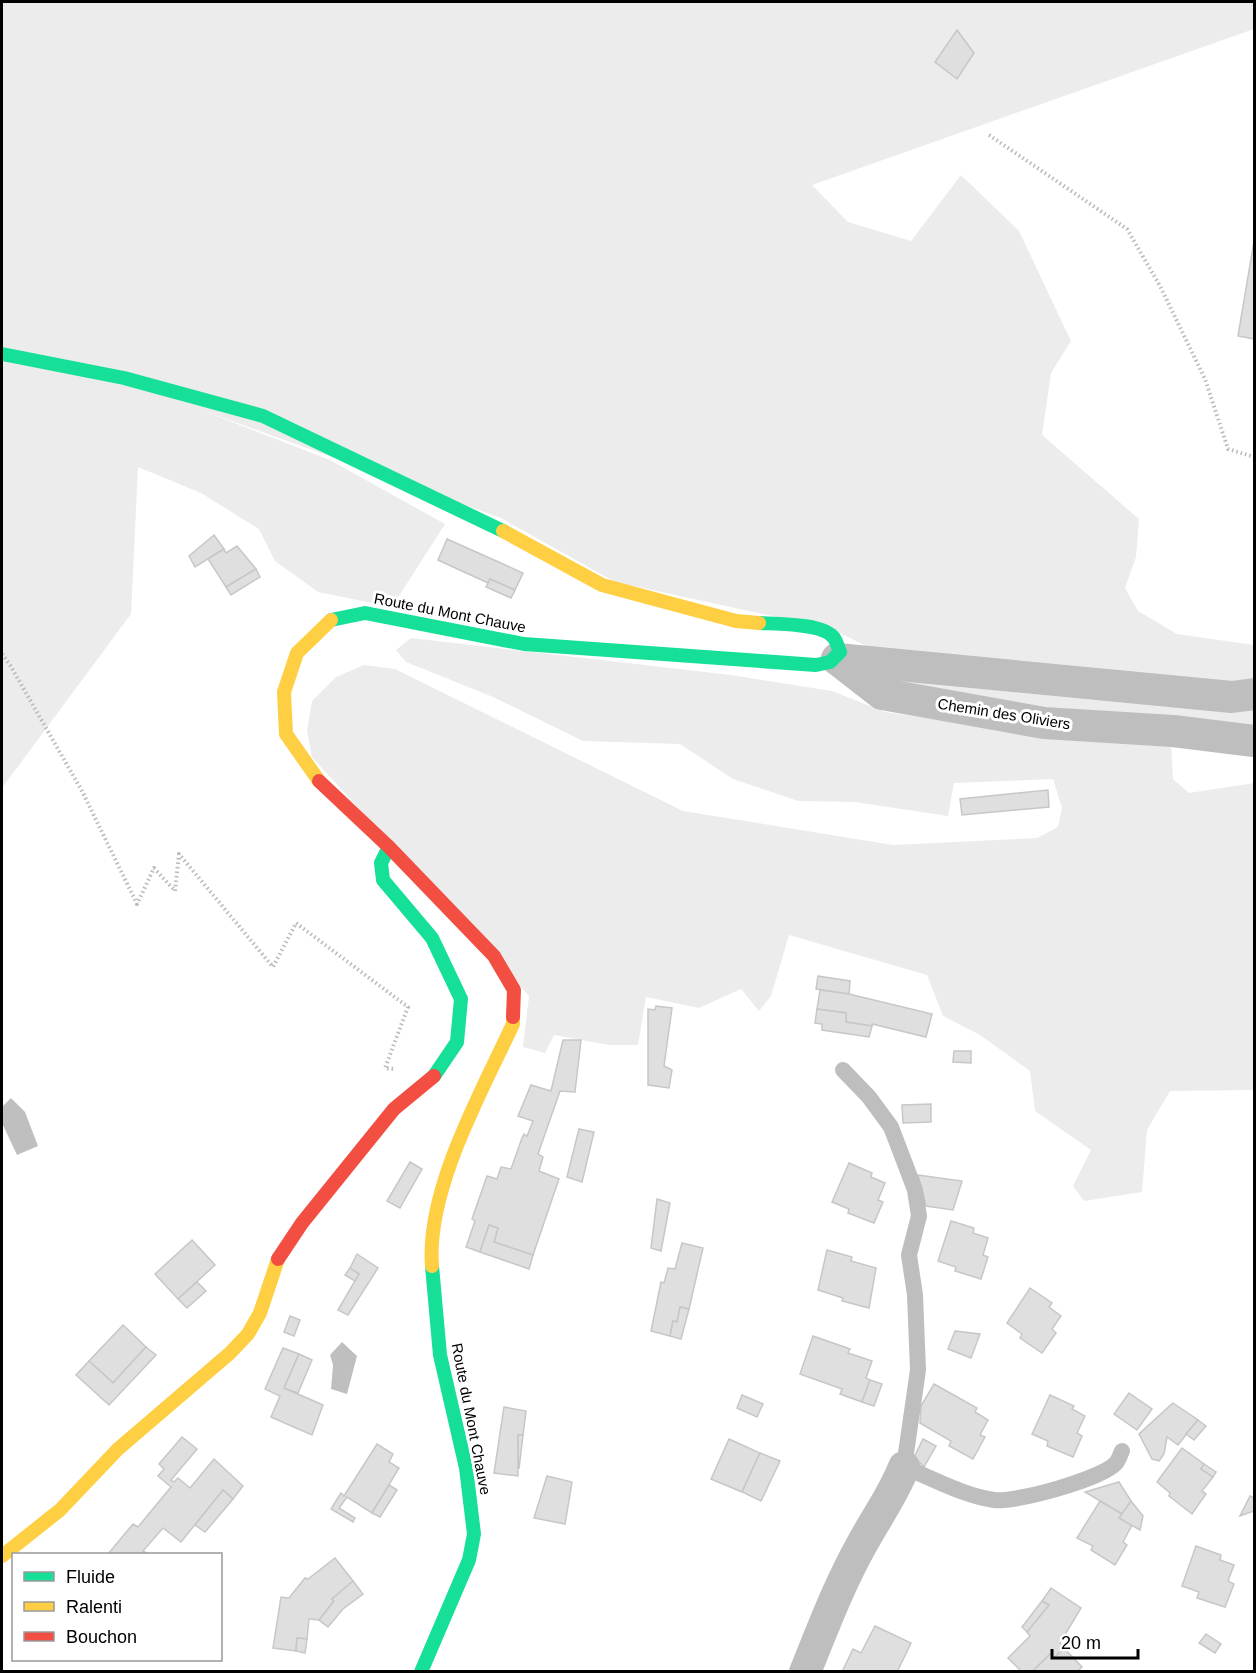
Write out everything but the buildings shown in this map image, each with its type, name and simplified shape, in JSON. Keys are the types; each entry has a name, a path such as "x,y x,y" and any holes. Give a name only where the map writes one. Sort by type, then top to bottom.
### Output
{"street":[{"path":"2,354 135,381 263,416 512,535 602,585 725,619 808,627 827,632 838,644 840,652 837,659 1232,698 1254,694"},
{"name":"Route du Mont Chauve","path":"421,1671 469,1560 474,1534 466,1468 440,1355 431,1249 442,1192 460,1138 513,1023 514,990 494,956 389,848 323,787 286,734 284,692 297,653 330,620 365,613 524,644 635,654 816,665 828,664 837,659"},
{"name":"Chemin des Oliviers","path":"837,659 882,694 1044,723 1173,731 1254,741"},
{"path":"2,1556 60,1510 118,1449 236,1347 260,1313 274,1265 302,1223 394,1109 440,1071 457,1042 461,999 432,938 383,880 381,864 389,848"},
{"path":"805,1671 841,1585 863,1542 893,1493 904,1467"}],"lane":[{"path":"843,1070 869,1097 891,1126 916,1198 919,1216 909,1255 915,1294 918,1370 912,1425 904,1467 975,1496 994,1500 1014,1500 1101,1474 1116,1463 1122,1451"}],"path":[{"path":"989,135 1127,229 1160,286 1205,379 1228,449 1254,457"},
{"path":"2,654 82,791 137,904 154,868 176,891 179,854 273,967 296,923 408,1007 385,1068 440,1071"}],"shaded area":[{"path":"2,2 1254,2 1254,29 812,185 848,222 911,241 961,175 1019,231 1071,341 1051,373 1042,435 1139,519 1136,557 1125,588 1138,611 1177,634 1254,645 1254,732 905,692 866,646 832,629 615,582 501,518 196,408 330,460 445,524 392,607 318,592 275,561 259,529 201,493 138,467 131,614 2,788"},
{"path":"411,638 731,675 832,691 885,712 1056,737 1171,743 1173,779 1189,793 1254,783 1254,1090 1170,1091 1147,1130 1142,1192 1084,1201 1073,1186 1091,1150 1035,1111 1030,1071 980,1035 943,1016 927,975 789,935 771,996 759,1011 741,989 699,1008 646,997 638,1045 609,1045 554,1035 545,1053 523,1047 529,996 312,757 307,731 312,701 336,677 364,665 395,669 683,811 893,845 1037,838 1058,827 1062,808 1053,779 954,783 948,816 855,802 798,801 733,779 680,744 583,741 493,697 406,662 396,650"},
{"path":"11,1098 25,1112 38,1146 17,1155 2,1123 2,1107"},
{"path":"342,1342 357,1356 347,1394 331,1389 333,1365 330,1355"}],"traffic: fast":[{"path":"2,354 124,378 263,416 503,531"},
{"path":"331,620 365,613 524,644 816,665 830,662 840,652 834,638 820,629 799,625 759,623"},
{"path":"389,847 381,863 383,880 432,938 461,999 457,1042 434,1076"},
{"path":"421,1672 469,1560 474,1534 466,1468 440,1355 432,1266"}],"traffic: slow":[{"path":"503,531 602,585 736,621 759,623"},
{"path":"319,781 286,734 284,692 297,653 331,620"},
{"path":"432,1266 432,1237 447,1174 458,1142 513,1024 513,1017"},
{"path":"2,1556 60,1510 118,1449 230,1353 248,1334 260,1313 278,1259"}],"traffic: jam":[{"path":"319,781 389,847 494,956 514,990 513,1017"},
{"path":"278,1259 302,1223 394,1109 434,1076"}]}
